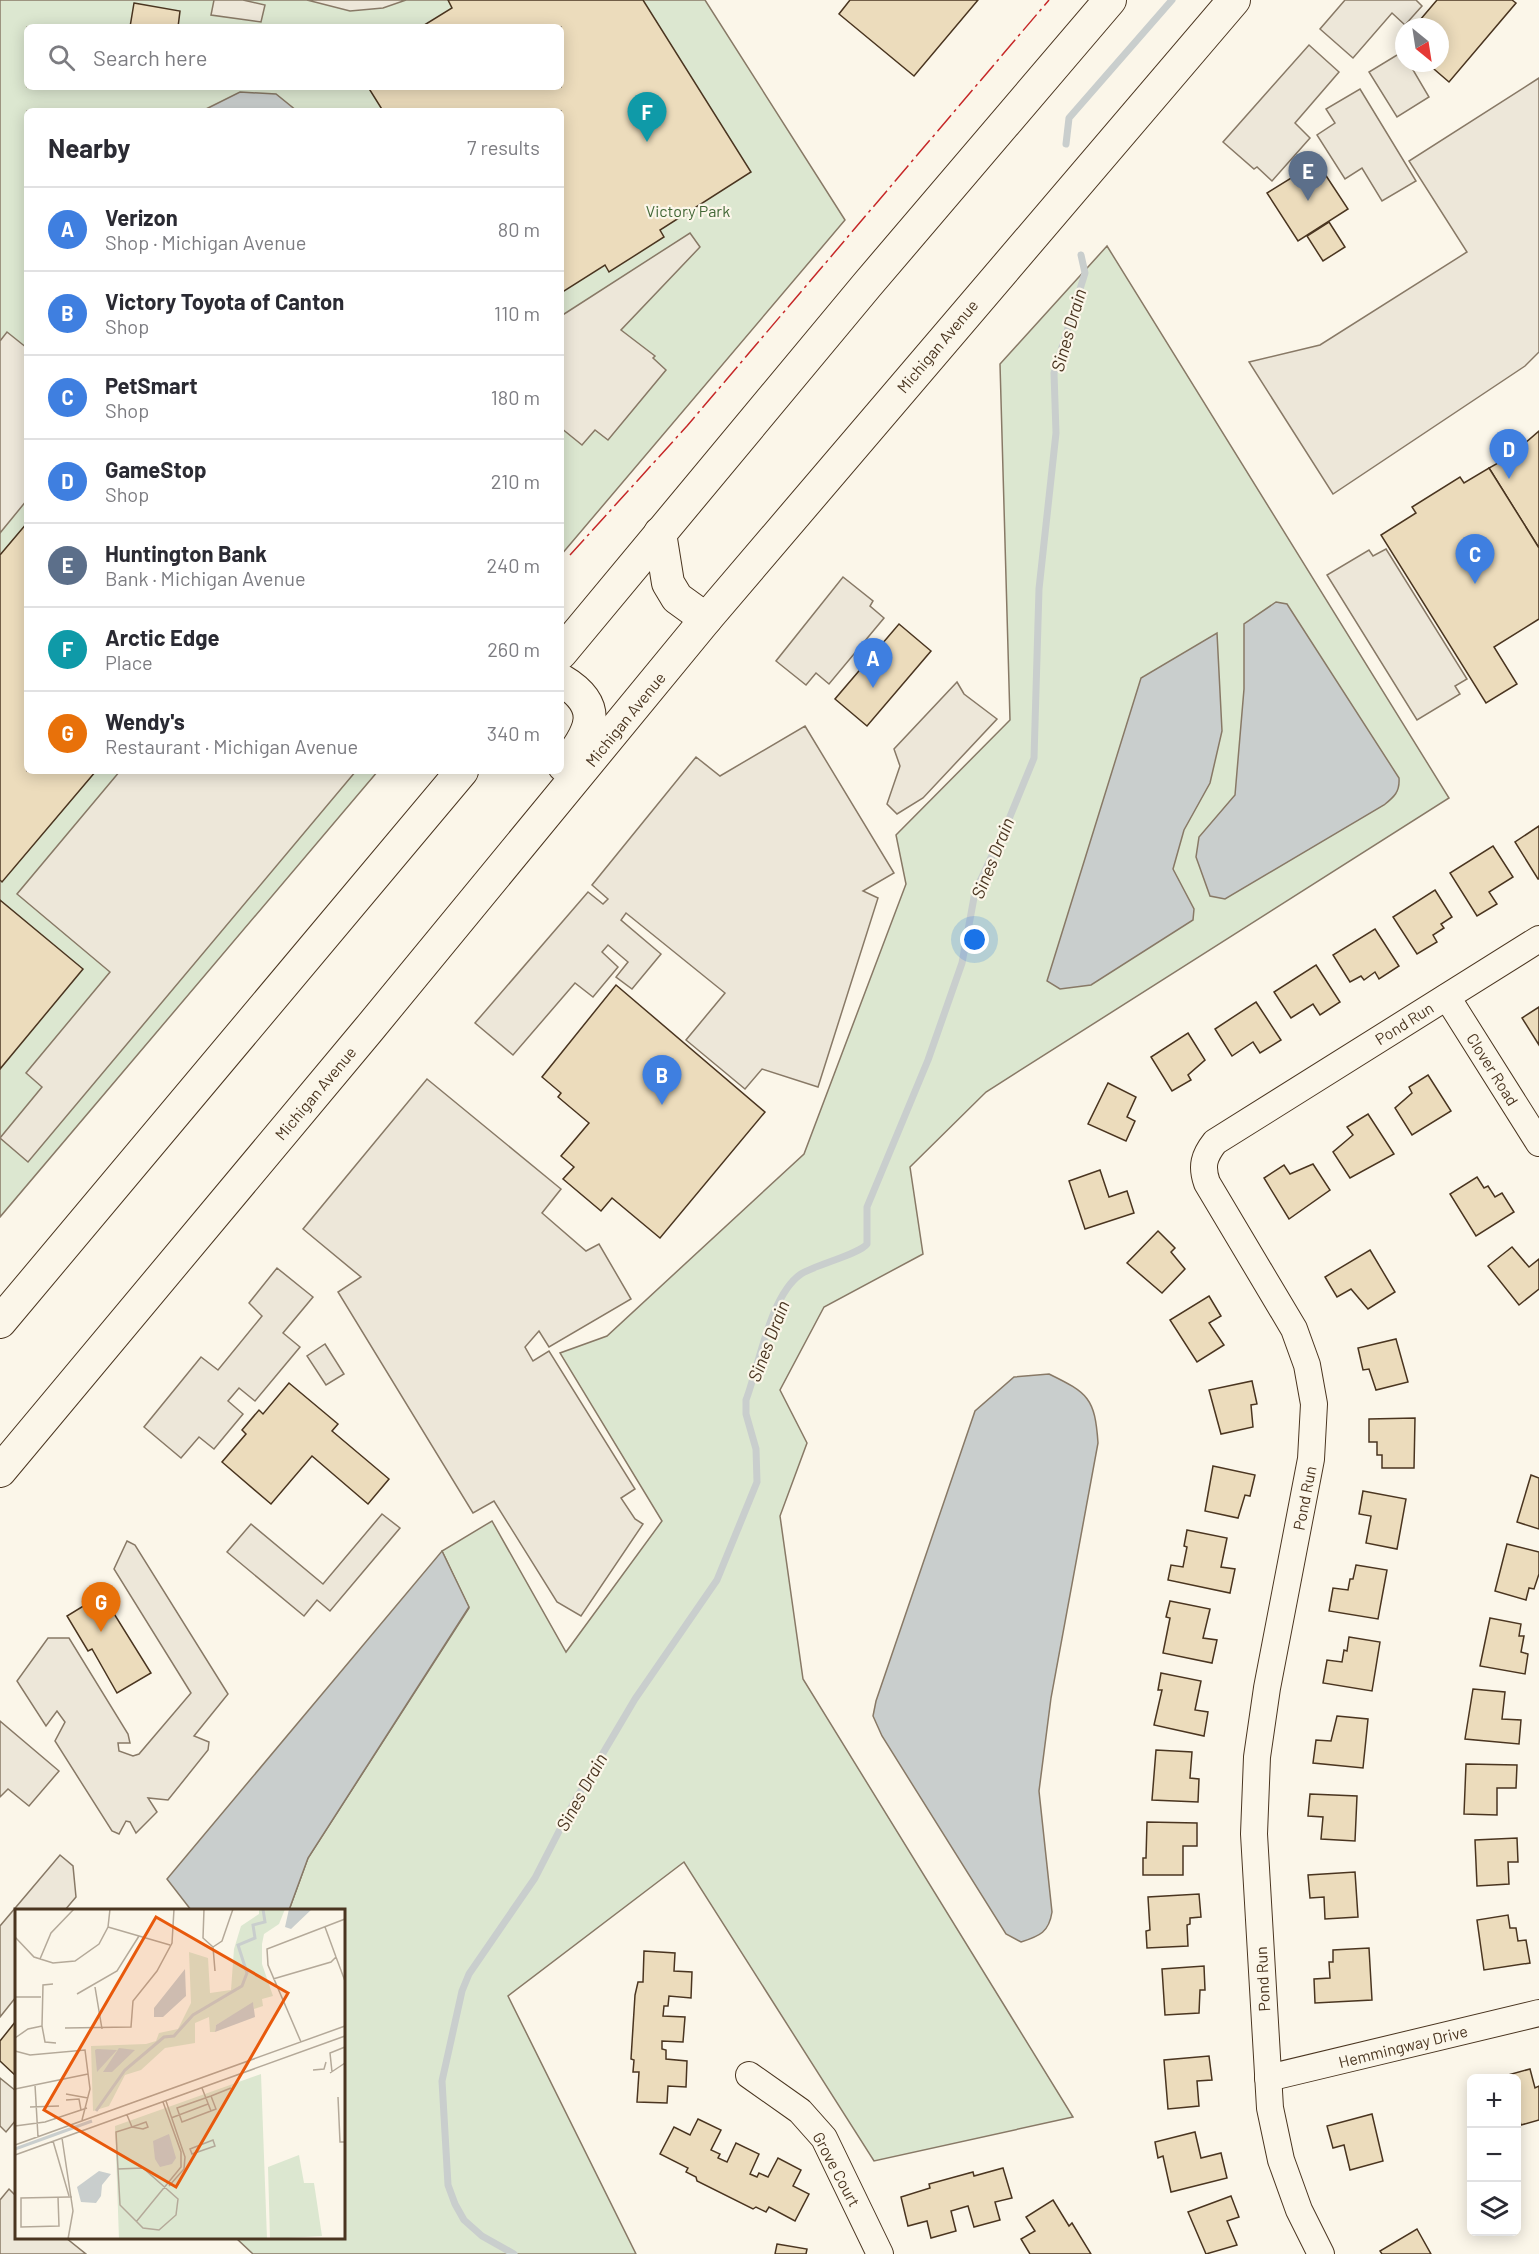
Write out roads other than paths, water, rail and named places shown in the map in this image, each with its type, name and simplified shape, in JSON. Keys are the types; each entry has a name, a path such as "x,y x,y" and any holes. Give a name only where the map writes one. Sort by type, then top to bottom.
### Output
{"main road":[{"path":"564,649 1110,0"},
{"name":"Michigan Avenue","path":"0,1471 706,619 1234,0"},
{"path":"660,533 668,583 677,598 706,619"},
{"path":"564,682 579,691 587,701 591,723 564,764"},
{"path":"0,1322 459,774"},
{"path":"435,947 433,921 557,774"}],"street":[{"name":"Pond Run","path":"1322,2254 1299,2210 1281,2160 1270,2108 1254,1834 1255,1781 1267,1688 1311,1459 1314,1404 1307,1365 1294,1329 1206,1183 1203,1164 1206,1153 1215,1142 1539,939"},
{"name":"Clover Road","path":"1447,996 1539,1143"},
{"name":"Hemmingway Drive","path":"1268,2078 1539,2013"},
{"name":"Grove Court","path":"749,2075 800,2110 824,2138 880,2254"}],"waterway":[{"name":"Sines Drain","path":"1066,144 1069,118 1172,0"},
{"name":"Sines Drain","path":"514,2254 482,2236 464,2220 448,2185 442,2081 462,1991 469,1974 535,1878 573,1804 635,1699 717,1580 757,1482 756,1449 746,1414 746,1400 773,1314 781,1298 790,1284 801,1274 856,1252 867,1244 867,1207 928,1060 962,963 975,892 1034,758 1039,589 1056,433 1054,373 1085,273 1081,255"}],"place":[{"name":"Arctic Edge","path":"647,142"},
{"name":"Huntington Bank","path":"1308,201"},
{"name":"GameStop","path":"1509,479"},
{"name":"PetSmart","path":"1475,584"},
{"name":"Verizon","path":"873,688"},
{"name":"Victory Toyota of Canton","path":"662,1105"},
{"name":"Wendy's","path":"101,1632"}],"park label":[{"name":"Victory Park","path":"688,210"}]}
